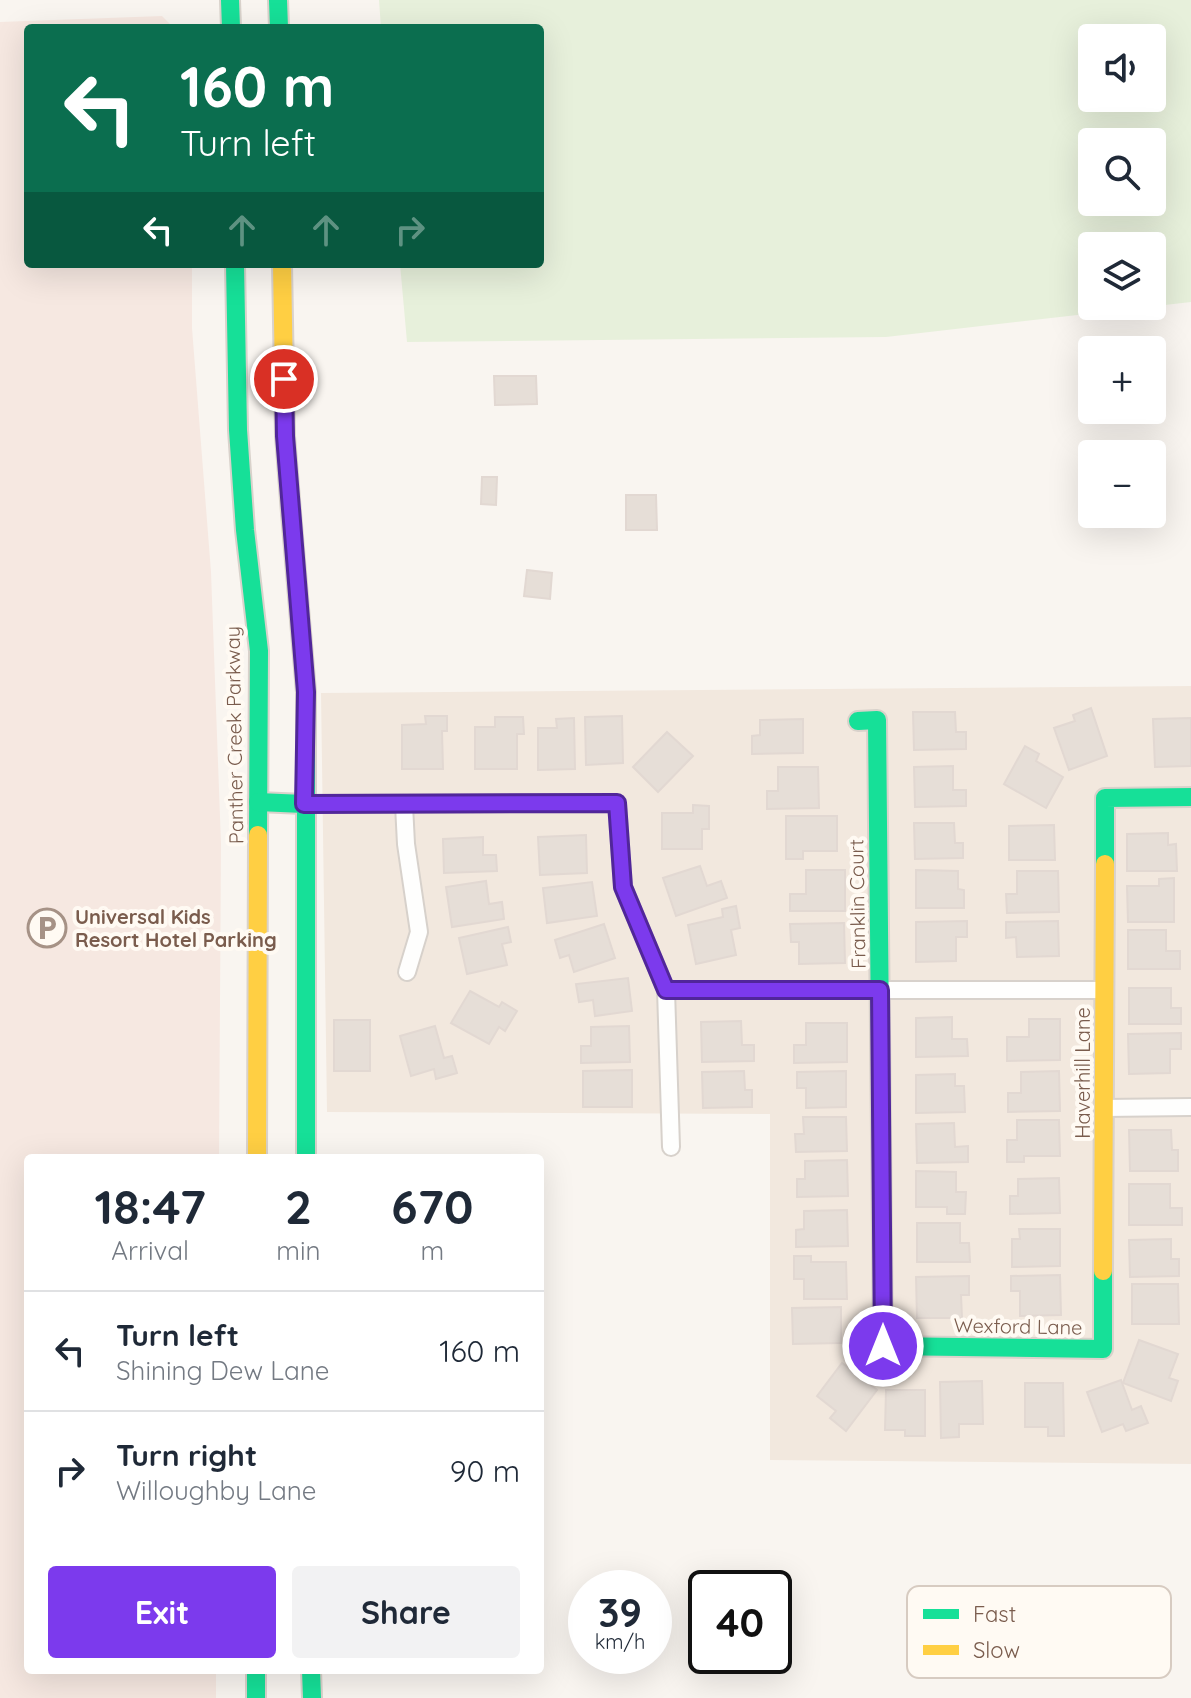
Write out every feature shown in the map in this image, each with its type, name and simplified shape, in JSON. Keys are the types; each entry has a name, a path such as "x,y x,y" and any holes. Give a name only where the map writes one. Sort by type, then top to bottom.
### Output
{"main road":[{"path":"230,0 231,24"},
{"path":"278,0 279,24"},
{"name":"Panther Creek Parkway","path":"235,268 239,444 259,651 257,1154"},
{"path":"282,268 285,436 306,692 306,1154"},
{"name":"Franklin Court","path":"858,721 877,720 883,1346"},
{"name":"Haverhill Lane","path":"1103,1349 1105,798 1191,797"},
{"path":"258,802 304,804"},
{"name":"Wexford Lane","path":"883,1346 1103,1349"},
{"path":"256,1674 256,1698"},
{"path":"311,1674 312,1698"}],"street":[{"path":"304,804 617,803 623,887 666,990 671,1147"},
{"path":"404,805 406,844 419,932 407,972"},
{"path":"666,990 1104,990"},
{"path":"1104,1108 1191,1107"}],"shaded area":[{"path":"162,16 170,24 24,24 24,268 192,268 192,328 211,572 221,844 219,1154 24,1154 24,1674 216,1674 216,1698 0,1698 0,22"},
{"path":"1191,686 1191,1464 770,1460 770,1114 327,1112 321,693"}],"green space":[{"path":"379,0 1191,0 1191,302 1166,305 1166,232 1078,232 1078,315 886,337 407,342 400,268 544,268 544,24 381,24"}],"building":[{"path":"494,376 536,376 537,404 495,405"},
{"path":"482,477 497,477 496,505 481,504"},
{"path":"626,495 656,495 657,530 626,530"},
{"path":"527,570 552,573 550,599 524,596"},
{"path":"1091,708 1107,756 1069,770 1054,728 1075,721 1073,715"},
{"path":"913,712 955,712 956,732 966,732 966,749 914,750"},
{"path":"425,716 447,716 447,731 442,731 443,769 402,769 402,725 426,724"},
{"path":"622,716 623,763 586,765 585,717"},
{"path":"495,717 523,717 524,734 517,734 517,769 475,769 475,727 495,727"},
{"path":"574,718 575,769 538,770 538,728 557,728 556,719"},
{"path":"1191,718 1191,766 1155,767 1153,719"},
{"path":"803,719 803,753 752,754 752,736 760,735 760,720"},
{"path":"667,732 693,756 658,792 633,767"},
{"path":"1025,746 1039,754 1036,761 1063,777 1046,808 1004,784"},
{"path":"953,766 953,790 966,790 966,806 915,807 914,767"},
{"path":"778,767 818,767 819,808 767,809 767,791 778,791"},
{"path":"693,805 709,806 709,829 702,829 702,849 662,849 662,813 693,813"},
{"path":"786,816 837,816 837,851 803,851 803,859 786,859"},
{"path":"914,823 954,823 955,843 963,843 963,858 915,859"},
{"path":"1054,825 1055,860 1009,860 1009,826"},
{"path":"1168,833 1168,845 1176,844 1177,871 1127,871 1127,834"},
{"path":"586,835 587,873 540,875 538,837"},
{"path":"483,837 483,855 496,855 497,871 444,873 443,839"},
{"path":"700,866 707,886 721,881 727,898 676,916 663,878"},
{"path":"806,870 845,870 845,911 790,911 790,894 806,894"},
{"path":"916,870 958,871 958,889 964,890 964,908 916,908"},
{"path":"1017,871 1058,871 1059,912 1007,913 1006,894 1017,894"},
{"path":"1174,878 1174,922 1128,922 1127,886 1159,886 1159,879"},
{"path":"486,881 489,904 502,902 504,919 452,927 446,887"},
{"path":"592,882 597,916 547,923 543,888"},
{"path":"736,906 740,928 731,930 736,955 696,964 688,925 723,917 722,909"},
{"path":"967,921 967,937 956,937 956,961 916,962 916,922"},
{"path":"1058,921 1059,956 1017,957 1016,937 1006,938 1006,922"},
{"path":"844,923 845,963 799,964 799,942 791,942 790,924"},
{"path":"604,924 615,958 574,972 569,955 560,958 555,940"},
{"path":"508,927 511,942 502,944 507,965 467,974 459,938"},
{"path":"1128,930 1166,930 1166,951 1180,951 1180,969 1128,969"},
{"path":"628,978 632,1011 595,1016 593,1000 579,1002 576,984"},
{"path":"1129,988 1171,988 1171,1008 1181,1008 1181,1024 1129,1024"},
{"path":"470,991 499,1007 502,1002 517,1011 505,1031 499,1027 489,1044 451,1023"},
{"path":"952,1017 952,1039 967,1039 968,1056 916,1057 916,1018"},
{"path":"1029,1019 1060,1019 1060,1060 1007,1061 1007,1037 1029,1037"},
{"path":"334,1020 370,1020 370,1071 334,1071"},
{"path":"741,1021 742,1045 754,1045 754,1061 702,1062 701,1022"},
{"path":"806,1023 847,1023 847,1062 794,1063 794,1045 806,1045"},
{"path":"435,1026 444,1058 452,1056 457,1073 436,1079 434,1069 411,1076 400,1036"},
{"path":"629,1026 630,1062 581,1063 581,1046 591,1046 591,1027"},
{"path":"1181,1033 1181,1049 1170,1049 1170,1073 1129,1074 1128,1034"},
{"path":"632,1070 632,1107 583,1107 583,1071"},
{"path":"744,1071 745,1090 752,1090 752,1107 703,1108 702,1072"},
{"path":"846,1071 846,1107 806,1108 806,1088 797,1088 797,1072"},
{"path":"1059,1071 1060,1111 1008,1112 1008,1093 1021,1093 1021,1072"},
{"path":"955,1074 955,1086 964,1086 965,1112 916,1113 916,1075"},
{"path":"803,1117 846,1117 847,1151 796,1152 795,1134 804,1134"},
{"path":"1017,1120 1059,1120 1060,1156 1024,1156 1024,1162 1007,1162 1007,1140 1017,1140"},
{"path":"954,1123 955,1147 968,1146 968,1162 917,1163 916,1124"},
{"path":"1129,1130 1171,1130 1172,1150 1178,1150 1178,1171 1130,1171"},
{"path":"847,1160 848,1196 797,1197 797,1179 805,1179 805,1161"},
{"path":"916,1171 956,1172 956,1192 966,1192 965,1214 947,1214 947,1207 916,1207"},
{"path":"1059,1178 1060,1213 1010,1214 1010,1196 1018,1196 1018,1179"},
{"path":"1129,1184 1170,1184 1170,1208 1182,1208 1182,1225 1129,1225"},
{"path":"847,1210 848,1246 796,1247 796,1230 804,1229 804,1211"},
{"path":"917,1223 960,1223 960,1243 969,1243 970,1262 917,1262"},
{"path":"1019,1229 1060,1229 1060,1266 1012,1267 1012,1239 1020,1239"},
{"path":"1171,1239 1171,1259 1179,1259 1179,1276 1130,1277 1129,1240"},
{"path":"794,1256 811,1256 811,1262 846,1262 847,1299 804,1299 804,1279 794,1279"},
{"path":"1060,1275 1061,1315 1020,1316 1020,1291 1011,1291 1011,1276"},
{"path":"969,1276 969,1295 961,1295 962,1318 917,1318 916,1277"},
{"path":"1132,1284 1178,1284 1179,1324 1132,1324"},
{"path":"841,1307 841,1343 793,1344 792,1308"},
{"path":"1139,1340 1178,1354 1169,1378 1178,1381 1171,1401 1123,1383"},
{"path":"842,1363 877,1390 846,1431 830,1418 836,1411 817,1396"},
{"path":"1121,1380 1132,1410 1141,1406 1148,1423 1126,1431 1123,1424 1102,1432 1087,1392"},
{"path":"982,1381 983,1424 959,1424 959,1437 941,1438 940,1382"},
{"path":"1025,1383 1063,1383 1064,1436 1048,1436 1048,1427 1025,1427"},
{"path":"886,1390 925,1390 925,1436 905,1436 905,1430 885,1430"}],"traffic: fast":[{"path":"230,0 231,24"},
{"path":"278,0 279,24"},
{"path":"235,268 238,430 245,530 259,651 258,835"},
{"path":"291,513 306,692 306,1154"},
{"path":"858,721 877,720 883,1346 1103,1349 1103,1271"},
{"path":"1105,864 1105,798 1191,797"},
{"path":"258,802 304,804"},
{"path":"256,1674 256,1698"},
{"path":"311,1674 312,1698"}],"traffic: slow":[{"path":"282,268 285,436 291,513"},
{"path":"257,1154 258,835"},
{"path":"1103,1271 1105,864"}],"place":[{"name":"Universal Kids Resort Hotel Parking","path":"47,928"}],"route":[{"path":"284,379 285,436 306,692 304,804 617,803 623,887 666,990 880,990 883,1346"}]}
